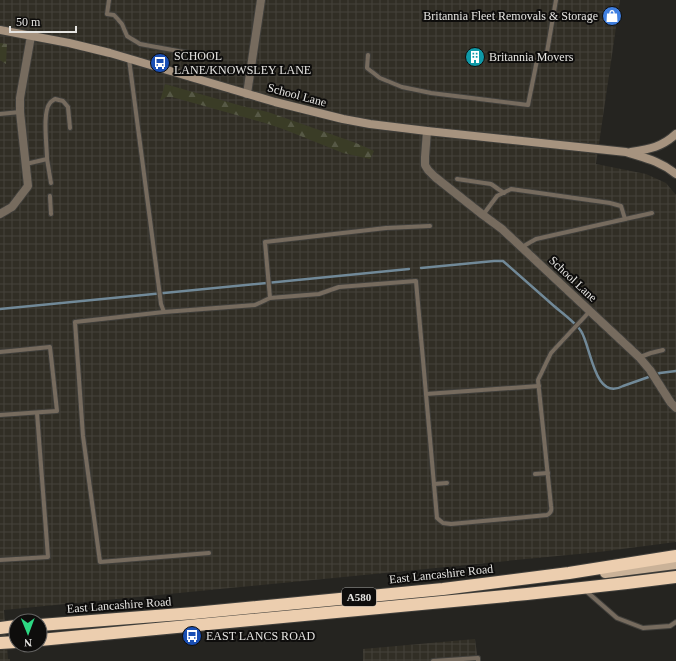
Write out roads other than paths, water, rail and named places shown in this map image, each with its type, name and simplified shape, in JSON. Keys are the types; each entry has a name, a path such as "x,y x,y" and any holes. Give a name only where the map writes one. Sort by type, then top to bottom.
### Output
{"highway":[{"name":"East Lancashire Road","path":"48,623 194,613 435,590 676,558"},
{"name":"A580","path":"48,639 452,601 676,577"}],"main road":[{"name":"School Lane","path":"0,30 69,43 129,59 301,110 342,119 427,132 626,152 654,160 676,174"},
{"name":"School Lane","path":"626,152 649,150 661,145 676,134"}],"street":[{"path":"247,94 261,0"},
{"path":"0,214 12,207 28,186 20,112 20,98 31,36"},
{"name":"School Lane","path":"427,132 425,165 428,170 502,229 639,357 650,370 671,403 676,408"}],"lane":[{"path":"109,0 107,14 114,16 122,24 127,36 140,44 216,58"},
{"path":"368,55 367,68 380,78 402,87 431,93 528,105 537,60 547,52 556,0"},
{"path":"129,59 159,287 164,312"},
{"path":"51,183 47,159 45,120 46,111 50,103 55,99 63,101 68,108 70,128"},
{"path":"0,114 20,112"},
{"path":"26,164 47,159"},
{"path":"457,178 491,184 504,193"},
{"path":"483,215 497,196 511,189 610,203 621,206 625,219"},
{"path":"50,196 51,214"},
{"path":"522,248 536,239 652,213"},
{"path":"270,298 265,242 386,228 430,226"},
{"path":"209,553 100,562 83,436 75,322 164,312 255,305 270,298 319,294 339,287 416,281 437,518 443,523 450,524 547,515 552,510 538,380 551,353 590,311"},
{"path":"0,352 50,347 57,411 0,416"},
{"path":"639,357 664,350"},
{"path":"426,394 539,386"},
{"path":"0,560 48,557 37,413"},
{"path":"535,474 548,473"},
{"path":"434,484 447,483"},
{"path":"582,588 617,618 643,628 670,626 676,622"},
{"path":"432,661 478,658 478,661"}],"waterway":[{"path":"421,268 503,261 579,328 600,380 606,386 613,389 660,373 676,371"},
{"path":"0,309 409,269"}],"place":[{"name":"Britannia Fleet Removals & Storage","path":"612,16"},
{"name":"Britannia Movers","path":"475,57"},
{"name":"SCHOOL LANE/KNOWSLEY LANE","path":"160,63"},
{"name":"EAST LANCS ROAD","path":"192,636"}]}
